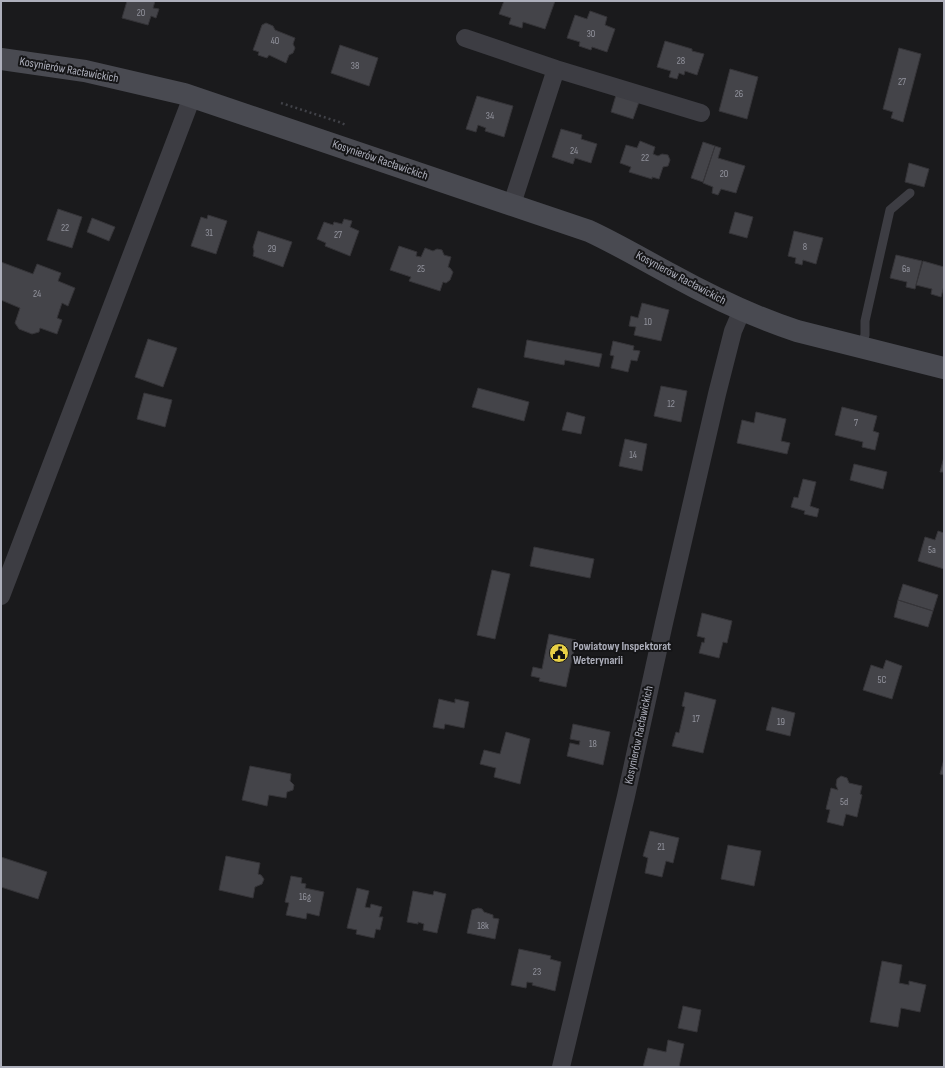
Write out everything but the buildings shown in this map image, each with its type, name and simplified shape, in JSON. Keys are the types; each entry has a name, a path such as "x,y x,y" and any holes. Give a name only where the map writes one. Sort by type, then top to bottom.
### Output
{"street":[{"path":"465,38 556,69 701,113"},
{"name":"Kosynierów Racławickich","path":"1,59 85,71 192,96 589,231 618,244 672,275 742,310 775,324 797,331 944,368"},
{"path":"512,204 556,69"},
{"path":"1,596 192,96"},
{"name":"Kosynierów Racławickich","path":"561,1067 626,796 662,631 717,394 733,331 742,310"}],"lane":[{"path":"861,347 865,321 890,210 910,192"}],"place":[{"name":"Powiatowy Inspektorat Weterynarii","path":"559,653"}]}
